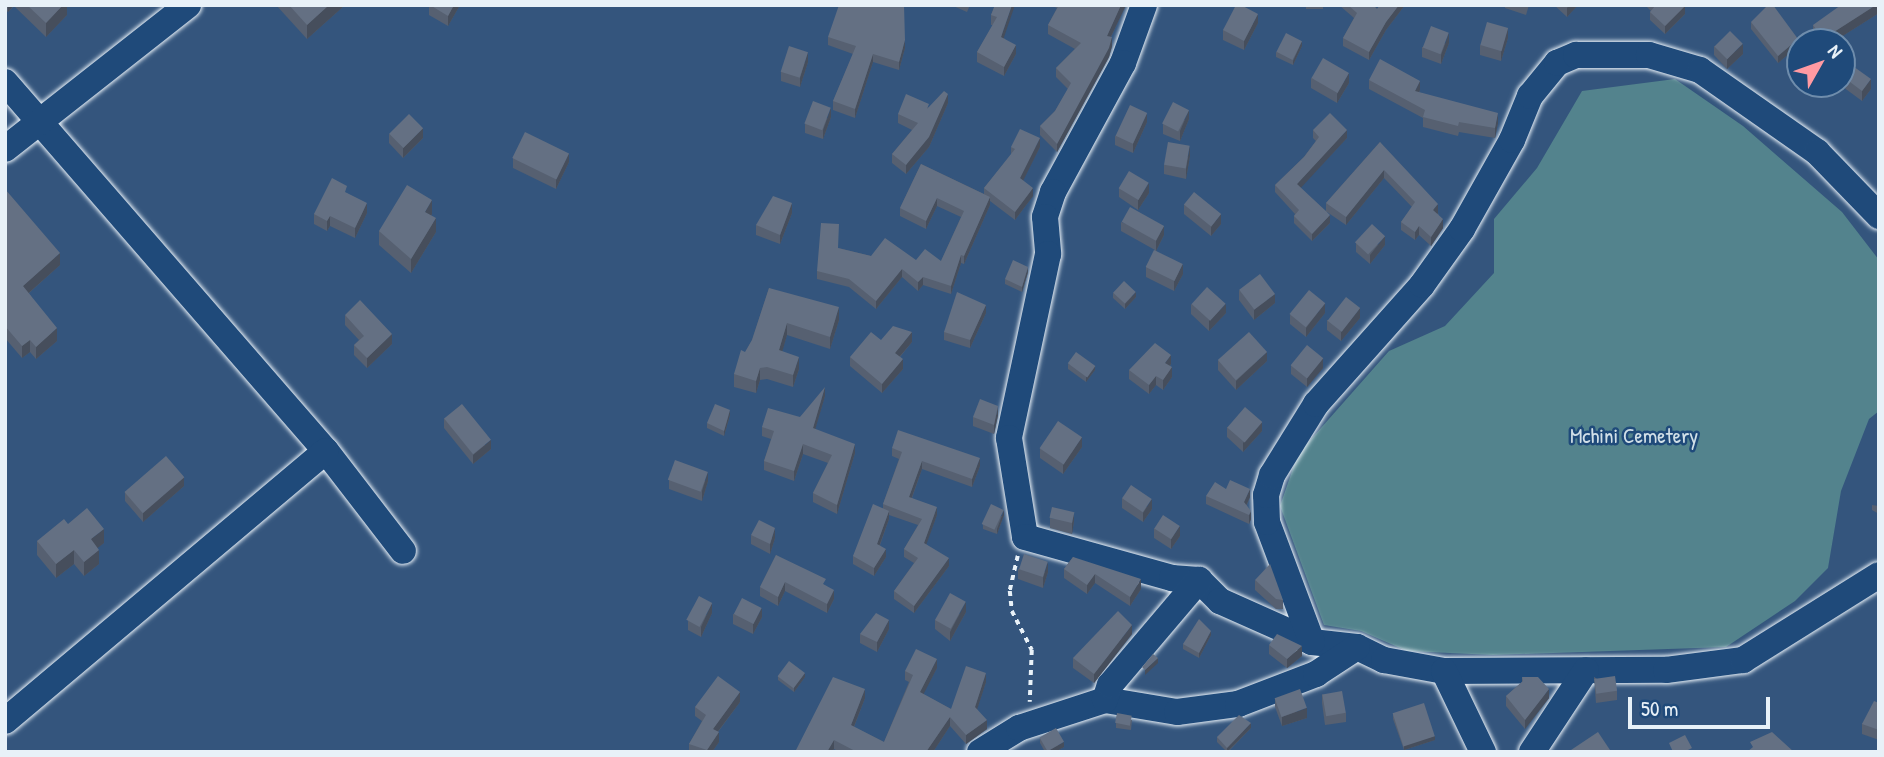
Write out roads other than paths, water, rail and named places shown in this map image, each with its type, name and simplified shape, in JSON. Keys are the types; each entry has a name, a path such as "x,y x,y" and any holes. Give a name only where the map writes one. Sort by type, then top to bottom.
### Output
{"street":[{"path":"5,149 188,5"},
{"path":"1144,5 1123,63 1053,192 1045,217 1048,254 1009,438 1025,537 1172,578 1199,580 1220,601 1312,642 1357,647 1384,660 1444,671 1666,670 1743,660 1879,575"},
{"path":"1312,642 1267,522 1266,495 1272,475 1316,404 1422,285 1462,229 1512,140 1530,96 1557,64 1576,55 1650,55 1700,71 1816,152 1879,216"},
{"path":"5,82 326,451 403,551"},
{"path":"5,721 326,451"},
{"path":"1105,700 1110,685 1199,580"},
{"path":"980,752 1019,727 1105,700 1177,712 1238,704 1316,674 1357,647"},
{"path":"1532,752 1586,670"},
{"path":"1444,671 1483,752"}],"park label":[{"name":"Mchini Cemetery","path":"1634,436"}]}
